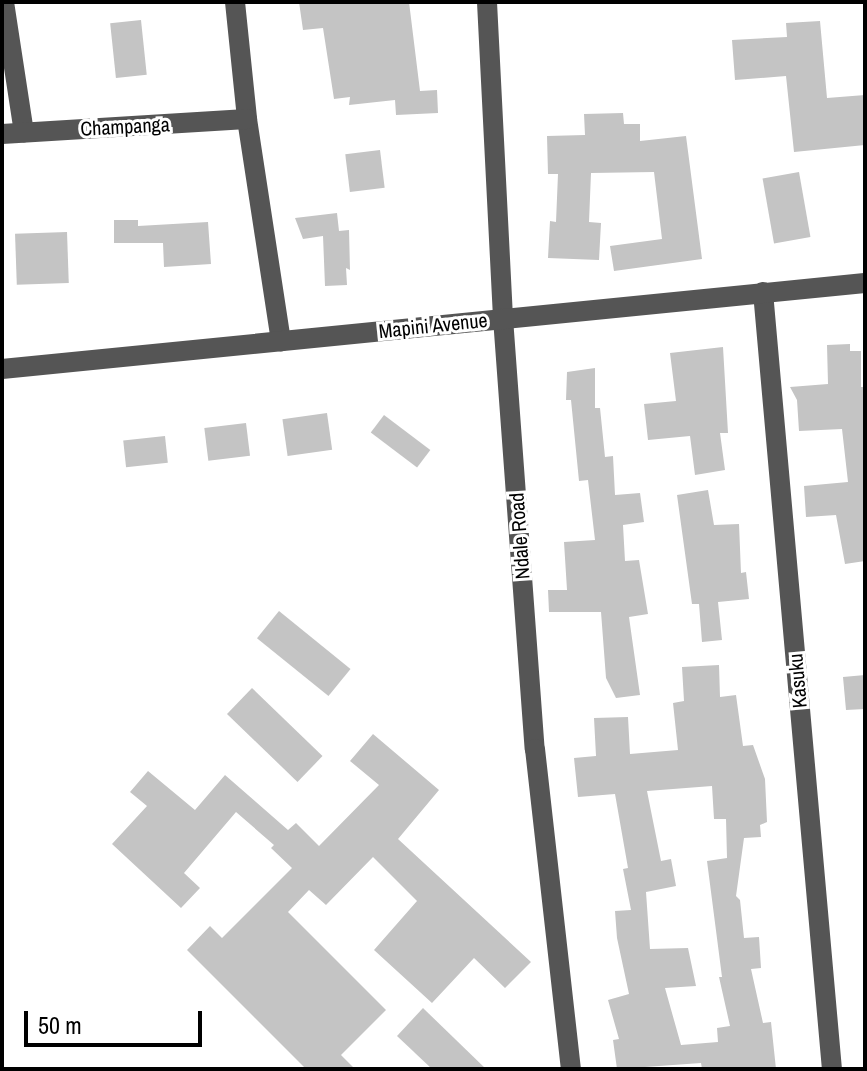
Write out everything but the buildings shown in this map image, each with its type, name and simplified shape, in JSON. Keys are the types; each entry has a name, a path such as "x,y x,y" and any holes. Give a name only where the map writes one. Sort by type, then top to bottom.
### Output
{"street":[{"path":"4,2 24,132"},
{"path":"235,2 247,119 281,341"},
{"name":"Ndale Road","path":"487,2 503,318 535,749 571,1069"},
{"name":"Champanga","path":"2,134 247,119"},
{"name":"Mapini Avenue","path":"2,369 865,283"},
{"name":"Kasuku","path":"763,292 832,1069"}]}
